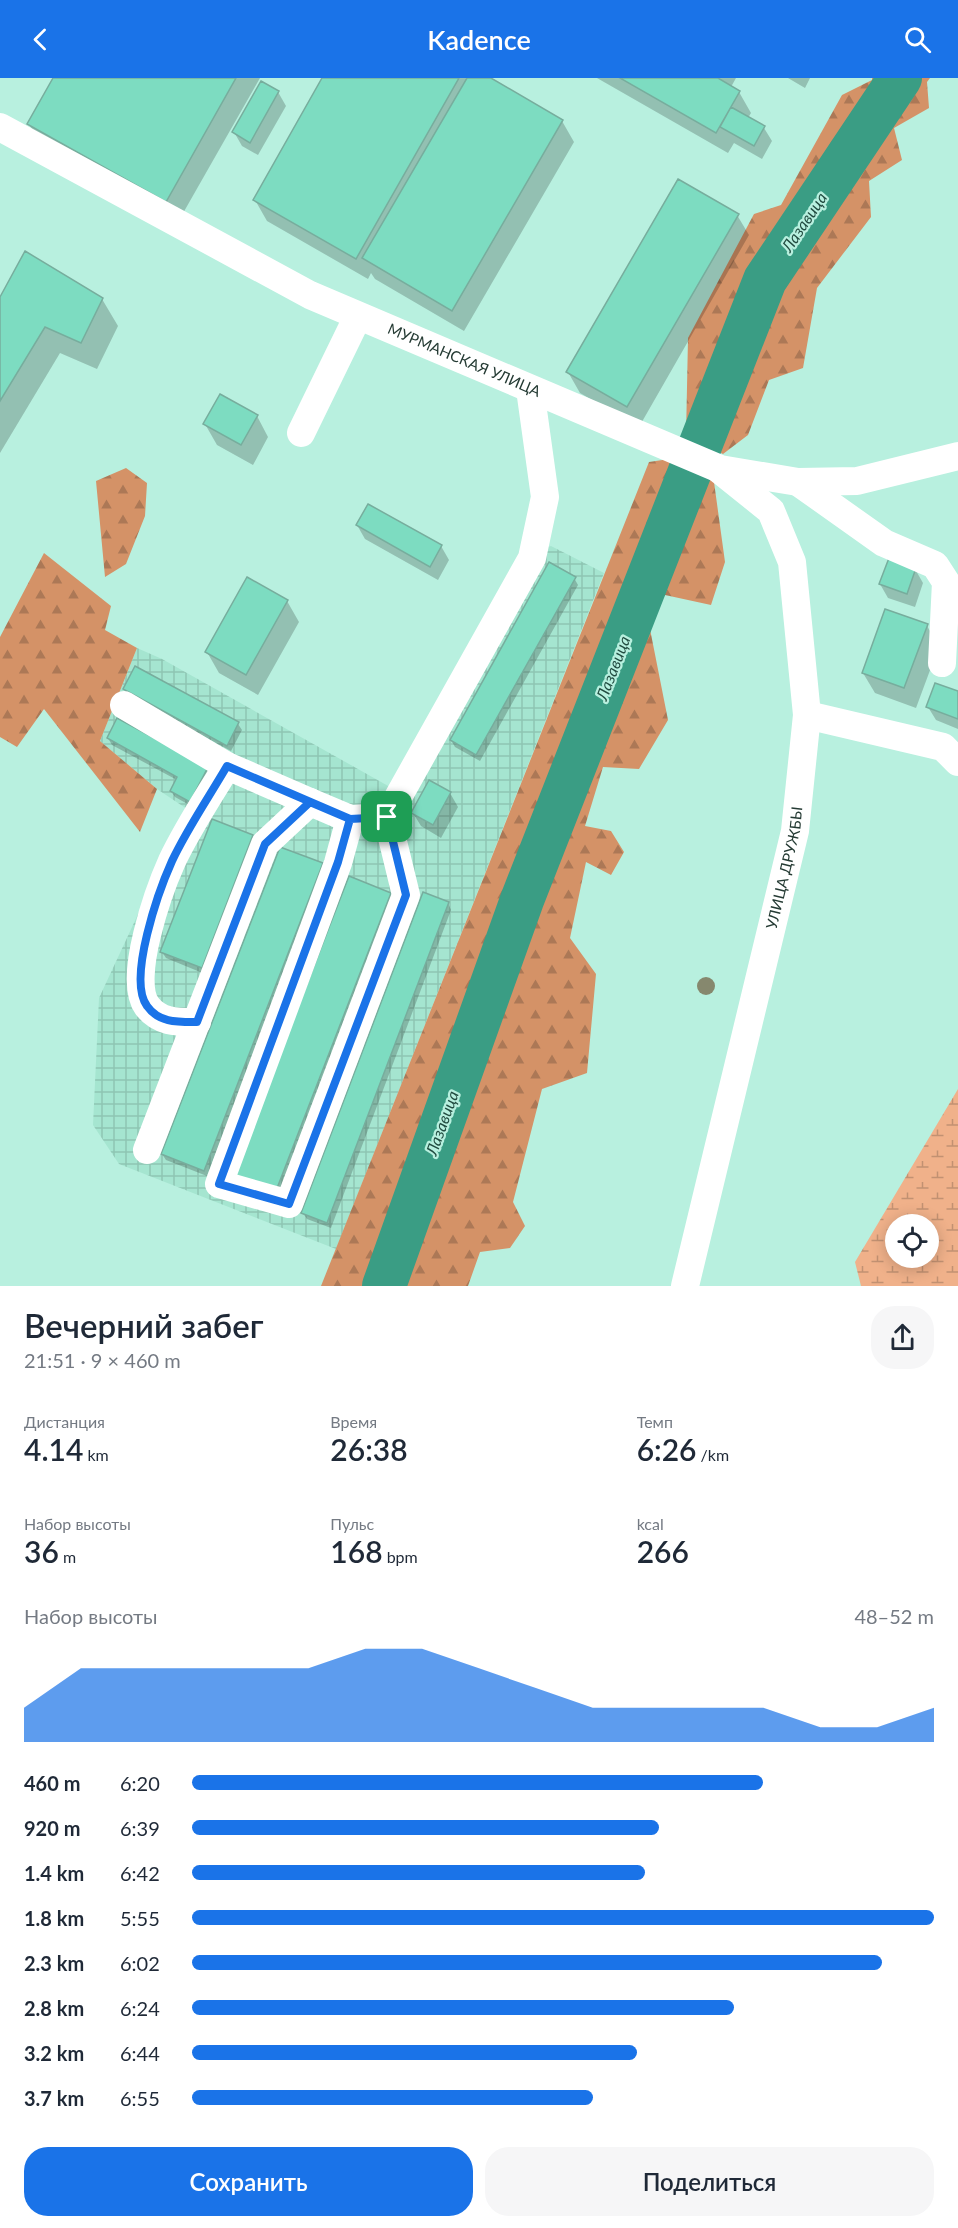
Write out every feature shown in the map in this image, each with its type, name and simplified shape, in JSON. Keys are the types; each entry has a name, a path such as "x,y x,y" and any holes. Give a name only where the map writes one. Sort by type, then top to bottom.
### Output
{"street":[{"name":"МУРМАНСКАЯ УЛИЦА","path":"1,130 310,296 720,469 798,483 857,481 955,460"},
{"path":"302,434 358,316"},
{"path":"350,819 338,862 219,1184 289,1204 406,895 387,817 532,558 545,497 530,389"},
{"name":"УЛИЦА ДРУЖБЫ","path":"685,1286 795,831 807,715 792,562 771,511 720,469"},
{"path":"798,483 884,543 934,565 946,582 942,663"},
{"path":"124,705 227,766 310,802 350,819 387,817"},
{"path":"807,715 943,747 958,762"},
{"path":"197,1022 167,1021 147,1006 139,981 147,933 172,861 227,766"},
{"path":"147,1150 265,844 310,802"}],"shaded area":[{"path":"551,546 604,573 336,1249 119,1164 93,1125 99,998 187,809 157,789 100,741 137,648 162,659 390,787 519,555"}],"green space":[{"path":"872,78 930,78 927,82 929,108 894,128 902,160 869,181 871,217 817,288 803,368 769,380 748,435 723,454 686,436 688,338 754,214 781,205 842,95"},
{"path":"676,458 714,482 725,562 711,605 665,595 648,619 668,720 639,769 603,767 585,826 611,831 624,852 611,875 586,862 570,938 596,974 587,1073 542,1089 513,1202 525,1226 510,1248 480,1252 468,1286 321,1286 649,462"},
{"path":"126,468 147,483 145,516 126,564 105,577 96,481"},
{"path":"44,553 111,606 105,630 137,648 100,741 157,789 140,832 44,709 17,747 0,737 0,637"},
{"path":"958,1089 958,1286 861,1286 855,1262"}],"building":[{"path":"53,78 236,78 166,202 27,124"},
{"path":"322,78 459,78 356,259 253,200"},
{"path":"467,78 491,78 563,120 452,311 362,258"},
{"path":"620,78 718,78 740,91 716,133"},
{"path":"261,81 279,91 250,143 232,132"},
{"path":"731,107 765,126 754,146 720,127"},
{"path":"678,179 739,214 627,407 566,372"},
{"path":"25,251 103,298 81,343 45,327 0,401 0,297"},
{"path":"220,394 258,415 241,445 203,424"},
{"path":"368,504 442,545 430,567 356,525"},
{"path":"889,558 916,568 907,594 879,584"},
{"path":"549,562 576,577 476,755 450,740"},
{"path":"247,577 288,600 246,675 205,652"},
{"path":"885,609 928,624 904,688 862,673"},
{"path":"135,666 239,722 227,746 123,689"},
{"path":"935,683 958,691 958,719 926,707"},
{"path":"117,718 208,767 190,802 170,791 177,777 107,738"},
{"path":"429,780 451,792 433,825 411,813"},
{"path":"212,819 253,835 202,968 160,952"},
{"path":"280,847 323,863 204,1171 161,1154"},
{"path":"349,876 391,893 274,1196 231,1179"},
{"path":"423,892 449,902 327,1223 301,1213"}],"waterway":[{"name":"Лазавица","path":"384,1286 522,900 765,280 900,78"}],"route":[{"path":"387,817 350,819 310,802 265,844 197,1022 167,1021 147,1006 139,981 147,933 172,861 227,766 350,819 338,862 219,1184 289,1204 406,895 387,817"}]}
